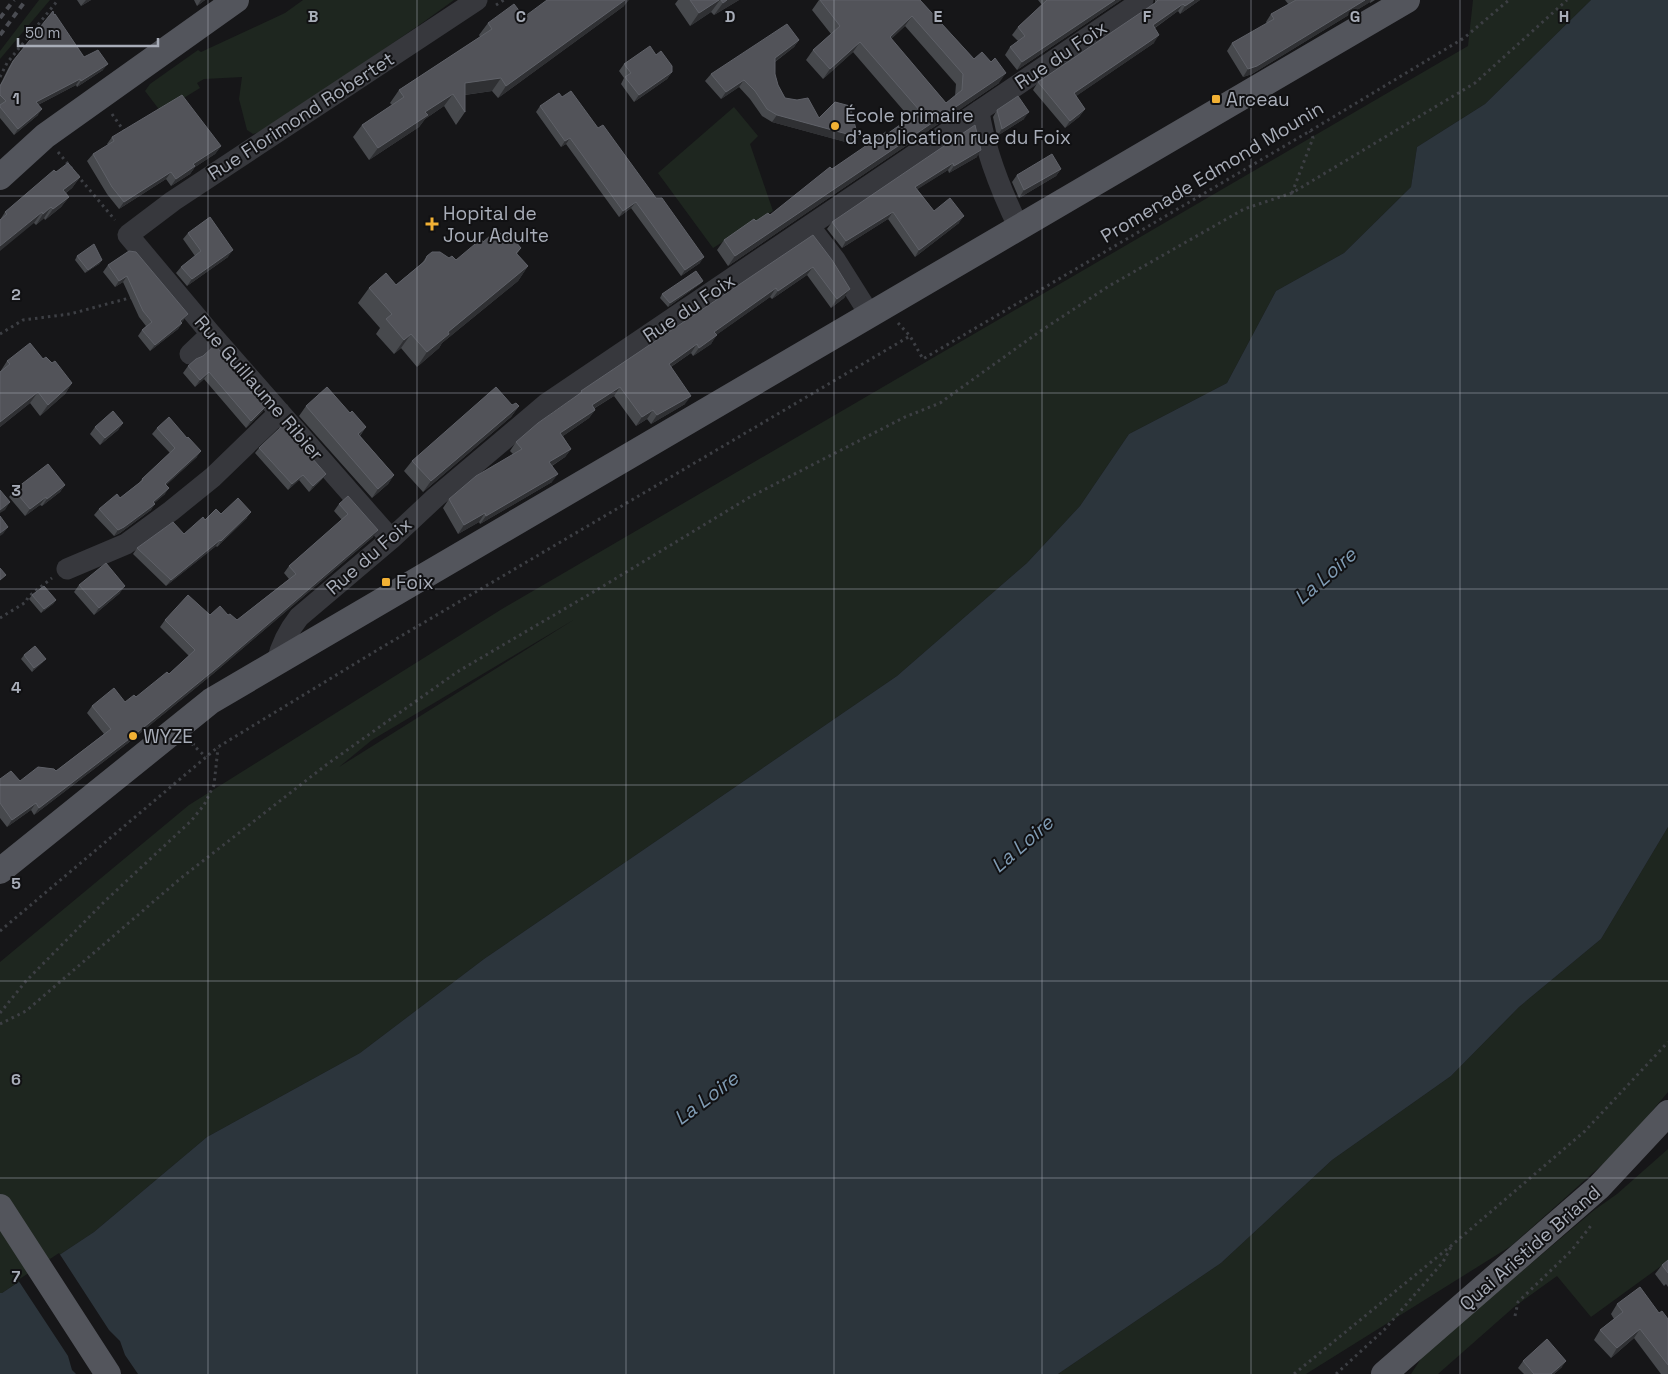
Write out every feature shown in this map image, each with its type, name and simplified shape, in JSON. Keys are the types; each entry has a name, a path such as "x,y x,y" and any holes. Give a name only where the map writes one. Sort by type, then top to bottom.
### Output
{"main road":[{"path":"0,177 45,136 236,0"},
{"path":"0,871 211,701 1408,0"},
{"name":"Quai Aristide Briand","path":"1387,1373 1599,1187 1668,1114"},
{"path":"0,1207 108,1374"}],"street":[{"name":"Rue Florimond Robertet","path":"124,231 173,201 477,0"},
{"name":"Rue du Foix","path":"277,662 280,648 288,631 299,617 546,404 1143,0"},
{"path":"979,111 994,170 1019,228"},
{"path":"809,226 836,261 870,315"},
{"name":"Rue Guillaume Ribier","path":"124,231 211,334 391,538"},
{"path":"190,354 211,334"},
{"path":"67,569 126,544 171,511 212,477 280,412"}],"path":[{"path":"0,77 8,63 58,0"},
{"name":"Promenade Edmond Mounin","path":"910,336 923,359 1464,38 1509,0"},
{"path":"0,1024 26,1011 181,878 326,765 457,672 750,498 905,417 940,402 1039,332 1109,286 1244,209 1292,193 1475,83 1567,0"},
{"path":"100,98 131,141"},
{"path":"1292,193 1313,138 1310,131"},
{"path":"45,136 124,231"},
{"path":"0,334 23,320 70,314 136,296"},
{"path":"0,931 218,747 379,649 910,336 896,320"},
{"path":"0,618 26,602 28,597 34,592 59,572 67,569"},
{"path":"0,1013 26,981 105,901 191,821 204,805 214,785 218,747"},
{"path":"1294,1374 1452,1245 1585,1131 1668,1042"},
{"path":"1515,1316 1518,1302 1571,1251 1593,1224 1596,1215"},
{"path":"1336,1374 1384,1330 1443,1262 1452,1245"}],"shaded area":[{"path":"39,0 50,0 0,59 0,51"},
{"path":"303,0 454,0 266,130 253,134 247,130 239,99 242,77 204,79 197,83 200,88 161,112 145,91 150,84 198,50 201,52 285,13"},
{"path":"1473,0 1591,0 1485,104 1417,147 1411,187 1344,253 1276,291 1227,383 1129,434 1080,506 1027,563 897,676 484,959 360,1053 207,1137 94,1232 0,1293 0,962 189,805 502,609 1468,46","holes":["575,619 339,767 372,740"]},
{"path":"734,107 758,136 750,144 773,211 713,248 658,173"},
{"path":"1668,827 1668,1092 1622,1147 1511,1246 1306,1374 1058,1374 1221,1263 1332,1160 1451,1076 1519,1007 1601,939"},
{"path":"1668,1149 1668,1261 1591,1317 1557,1276 1514,1307 1438,1374 1411,1374 1424,1354 1593,1211 1617,1194"}],"water":[{"name":"La Loire","path":"1591,0 1668,0 1668,827 1601,939 1519,1007 1451,1076 1332,1160 1221,1263 1058,1374 0,1374 0,1293 94,1232 207,1137 360,1053 484,959 897,676 1027,563 1080,506 1129,434 1227,383 1276,291 1344,253 1411,187 1417,147 1485,104"}],"pier":[{"path":"59,1253 109,1330 120,1341 125,1355 138,1374 76,1374 72,1370 68,1356 18,1280"}],"building":[{"path":"547,0 625,0 506,86 501,78 465,83 465,112 453,94 425,112 428,115 378,148 362,125 404,97 399,90 492,29 488,23 514,4 524,17"},
{"path":"690,0 719,0 699,13"},
{"path":"820,0 920,0 974,59 982,52 991,62 995,58 1006,73 735,256 724,240 754,219 756,221 768,213 770,215 830,167 832,169 920,111 860,42 830,69 813,50 840,26","holes":["912,16 963,74 962,90 946,103 890,37"]},
{"path":"1047,0 1115,0 1022,62 1010,47 1025,36 1018,27"},
{"path":"1158,0 1194,0 1185,6 1183,4 1153,25 1159,35 1074,93 1085,109 1070,121 1038,82"},
{"path":"1296,0 1365,0 1257,66 1248,69 1232,43 1274,19 1271,14"},
{"path":"53,11 84,57 98,50 108,64 81,81 80,79 36,102 42,109 18,129 0,107 6,101 0,95 0,86 13,61"},
{"path":"787,24 799,40 775,58 775,74 785,98 797,100 808,98 819,118 835,102 850,106 858,137 777,115 767,109 755,91 744,80 726,92 711,74"},
{"path":"650,46 656,55 661,51 672,66 672,72 639,95 625,77 631,73 624,64"},
{"path":"571,91 598,128 603,125 656,198 662,198 704,257 685,270 636,202 623,211 570,138 565,141 540,106 559,93 562,97"},
{"path":"182,95 221,146 193,164 195,166 176,179 171,172 124,202 112,187 93,154 114,141 112,137"},
{"path":"1018,96 1029,112 1002,129 997,110"},
{"path":"975,125 981,150 954,166 953,163 915,187 934,211 950,198 964,216 919,250 893,212 846,241 832,222"},
{"path":"1052,154 1061,169 1024,190 1017,175"},
{"path":"68,163 80,177 63,190 69,197 53,209 51,207 43,214 42,212 0,246 0,220 7,214 5,212 54,170 56,172"},
{"path":"210,217 233,250 192,279 181,267 201,251 188,233"},
{"path":"497,230 505,238 509,234 521,248 516,253 528,266 448,332 449,334 427,352 411,334 404,340 386,319 392,314 369,288 386,273 396,285 425,261 432,252 440,252 449,258 452,256 456,260 481,239 483,242"},
{"path":"813,235 832,260 850,289 837,299 813,267 778,291 776,288 714,332 717,335 699,348 697,344 669,364 691,396 657,415 653,410 642,417 620,387 592,405 595,410 560,433 571,449 549,462 558,474 486,516 485,513 464,525 449,499 476,476 522,449 516,442 538,423 581,391"},
{"path":"94,244 102,260 88,270 77,256"},
{"path":"129,251 136,252 188,314 180,321 182,323 155,345 142,330 152,322 143,311 127,276 119,281 108,265"},
{"path":"696,271 703,281 670,303 662,294"},
{"path":"30,343 43,359 46,357 52,363 55,361 72,383 48,405 38,392 0,422 0,372 10,364 7,361"},
{"path":"215,345 267,405 251,421 209,372 200,380 188,366"},
{"path":"327,387 350,413 352,411 366,427 358,434 394,475 378,489 306,406"},
{"path":"496,387 512,405 516,403 519,406 431,481 412,461"},
{"path":"113,411 123,423 105,438 95,427"},
{"path":"169,417 201,451 165,484 169,488 153,502 155,504 118,530 99,509 117,494 120,498 143,480 175,448 157,428"},
{"path":"283,425 326,474 313,486 303,475 292,484 259,448"},
{"path":"48,464 65,485 30,509 14,490"},
{"path":"0,490 10,502 0,510"},
{"path":"348,496 378,530 219,666 133,736 39,808 36,803 12,820 0,803 0,779 11,771 20,781 38,767 54,769 56,771 111,729 92,706 114,688 125,702 134,695 136,697 167,672 169,674 195,650 165,620 188,595 210,615 220,606 228,615 230,614 237,620 296,574 289,566 348,514 339,504"},
{"path":"238,498 251,512 221,541 171,580 137,548 173,522 184,534 203,517 205,520 216,509 221,514"},
{"path":"0,516 8,527 0,533"},
{"path":"106,563 125,586 99,608 79,585"},
{"path":"0,568 6,575 0,580"},
{"path":"44,586 56,600 44,609 32,595"},
{"path":"35,646 46,659 34,668 24,655"},
{"path":"1668,1260 1668,1273 1662,1265"},
{"path":"1640,1287 1659,1313 1662,1311 1668,1319 1668,1365 1640,1329 1617,1348 1600,1330 1623,1312 1617,1304"},
{"path":"1547,1339 1566,1361 1551,1374 1534,1374 1523,1361"}],"railway":[{"path":"0,18 14,0"},
{"path":"0,35 26,0"}],"place":[{"name":"Arceau","path":"1216,99"},
{"name":"École primaire d'application rue du Foix","path":"835,126"},
{"name":"Hopital de Jour Adulte","path":"432,224"},
{"name":"Foix","path":"386,582"},
{"name":"WYZE","path":"133,736"}]}
